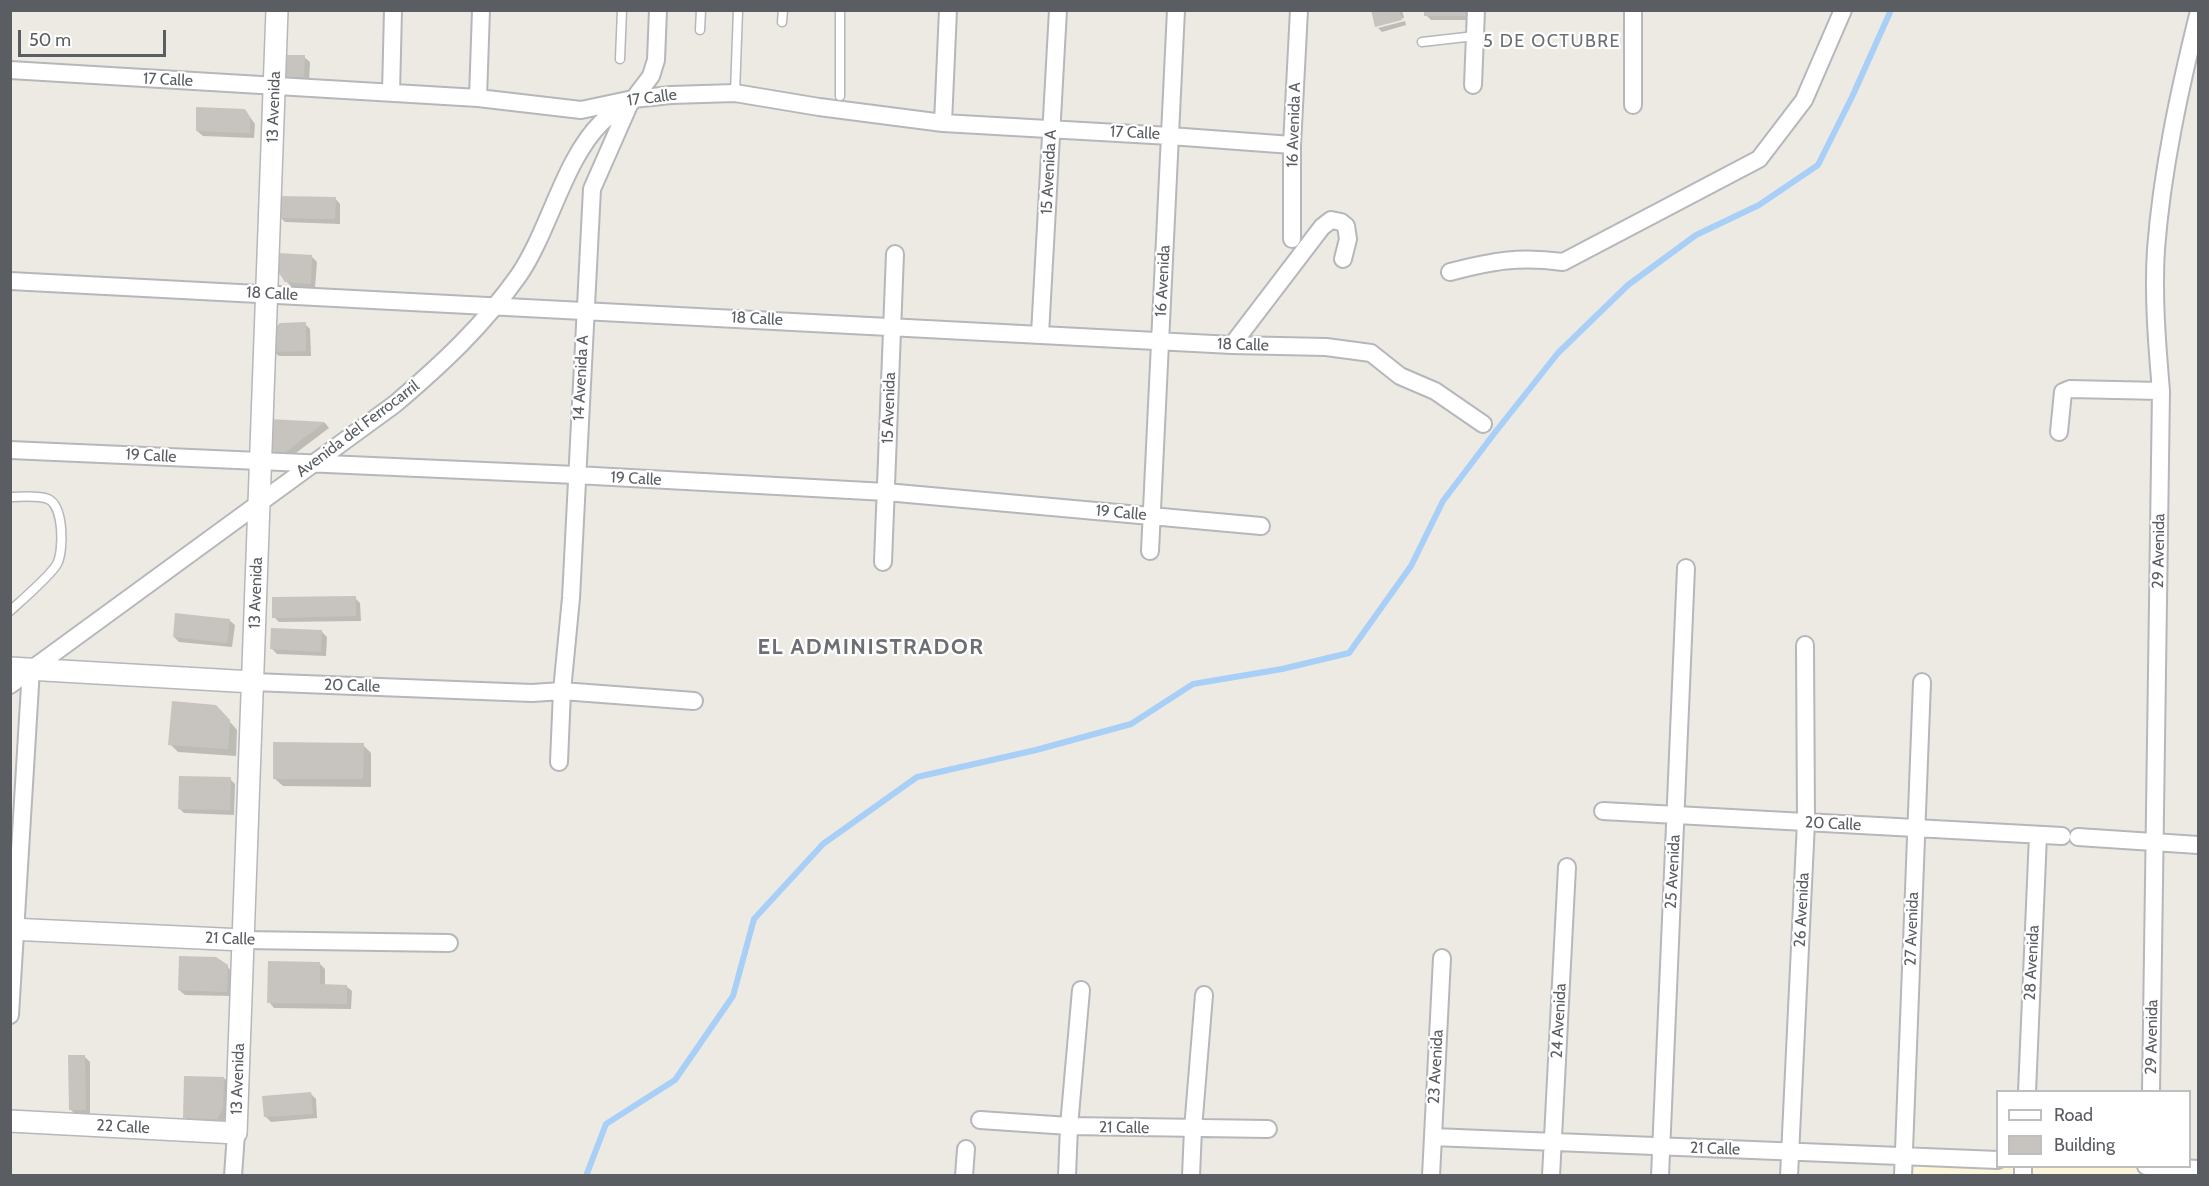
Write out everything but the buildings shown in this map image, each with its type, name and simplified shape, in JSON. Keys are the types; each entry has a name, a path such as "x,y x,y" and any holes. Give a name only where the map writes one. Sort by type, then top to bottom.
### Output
{"street":[{"name":"13 Avenida","path":"232,1176 236,1133 277,10"},
{"path":"391,93 393,10"},
{"path":"478,98 481,10"},
{"name":"14 Avenida A","path":"559,762 562,691 571,598 592,189 631,102 651,76 656,60 658,10"},
{"path":"943,123 948,10"},
{"name":"15 Avenida A","path":"1040,334 1058,10"},
{"name":"16 Avenida","path":"1150,551 1176,10"},
{"name":"16 Avenida A","path":"1292,239 1292,145 1299,10"},
{"path":"1473,85 1476,10"},
{"path":"1633,10 1633,105"},
{"path":"1450,272 1490,262 1531,258 1563,262 1759,159 1804,100 1843,10"},
{"name":"29 Avenida","path":"2151,1090 2161,391 2155,316 2156,251 2163,180 2199,15"},
{"name":"17 Calle","path":"10,70 478,98 581,110 671,94 735,93 819,107 943,123 1052,128 1292,145"},
{"name":"Avenida del Ferrocarril","path":"10,685 21,669 395,404 438,367 496,305 520,273 542,234 586,140 603,120 631,102"},
{"path":"1232,345 1322,227 1330,220 1341,222 1346,226 1348,238 1343,259"},
{"name":"15 Avenida","path":"883,562 895,254"},
{"name":"18 Calle","path":"10,281 1232,345 1326,347 1371,353 1400,376 1435,391 1483,424"},
{"path":"2060,432 2063,392 2070,389 2161,391"},
{"name":"19 Calle","path":"10,450 576,475 886,492 1261,526"},
{"name":"25 Avenida","path":"1660,1176 1686,568"},
{"name":"26 Avenida","path":"1789,1176 1806,822 1805,645"},
{"path":"10,1015 21,669"},
{"name":"20 Calle","path":"21,669 253,682 532,693 562,691 694,701"},
{"name":"27 Avenida","path":"1903,1176 1922,682"},
{"name":"20 Calle","path":"1603,811 2199,844"},
{"name":"28 Avenida","path":"2026,1090 2038,835"},
{"name":"24 Avenida","path":"1551,1176 1567,867"},
{"name":"21 Calle","path":"13,929 243,940 449,943"},
{"name":"23 Avenida","path":"1431,1176 1442,958"},
{"path":"1067,1176 1081,990"},
{"path":"1191,1176 1204,995"},
{"name":"21 Calle","path":"980,1120 1069,1126 1268,1129"},
{"name":"22 Calle","path":"10,1121 236,1133"},
{"name":"21 Calle","path":"1433,1137 1996,1160"},
{"path":"964,1176 966,1149"},
{"path":"2174,1168 2199,1169"}],"lane":[{"path":"620,59 622,10"},
{"path":"700,30 701,10"},
{"path":"735,93 738,10"},
{"path":"782,22 783,10"},
{"path":"840,10 840,96"},
{"path":"1422,42 1475,36"},
{"path":"10,497 47,499 54,504 58,510 62,544 56,566 10,611"}],"shaded area":[{"path":"1904,1156 1996,1166 1996,1168 2159,1168 2198,1176 1903,1176"}],"waterway":[{"path":"586,1176 606,1124 675,1080 733,996 754,919 823,844 917,777 1036,750 1131,724 1193,684 1282,669 1349,653 1411,566 1443,501 1558,353 1628,285 1696,235 1759,205 1818,165 1891,10"}],"district":[{"name":"5 DE OCTUBRE","path":"1552,42"},
{"name":"EL ADMINISTRADOR","path":"871,648"}]}
